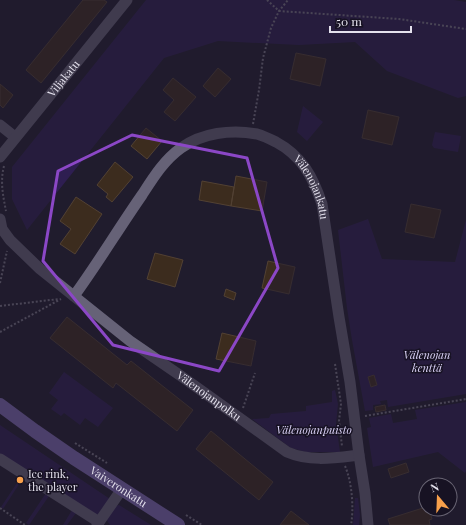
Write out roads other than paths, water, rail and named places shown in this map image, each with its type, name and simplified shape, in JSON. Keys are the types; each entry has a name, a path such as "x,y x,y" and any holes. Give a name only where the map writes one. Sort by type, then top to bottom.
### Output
{"main road":[{"name":"Vaiveronkatu","path":"0,406 122,489 180,519"}],"street":[{"name":"Viljakatu","path":"3,160 15,137 128,0"},
{"path":"0,125 15,137"},
{"name":"Välenojankatu","path":"74,296 160,169 181,148 202,137 226,132 239,132 262,135 281,144 294,154 312,178 322,204 355,418 368,525"},
{"path":"3,216 2,229 10,240 40,269 74,296"},
{"name":"Välenojanpolku","path":"74,296 130,341 287,452 295,456 320,459 359,455"},
{"path":"0,459 98,524 122,489"}],"place":[{"name":"Ice rink, the player","path":"20,480"}],"park label":[{"name":"Välenojan kenttä","path":"427,361"},
{"name":"Välenojanpuisto","path":"314,430"}]}
